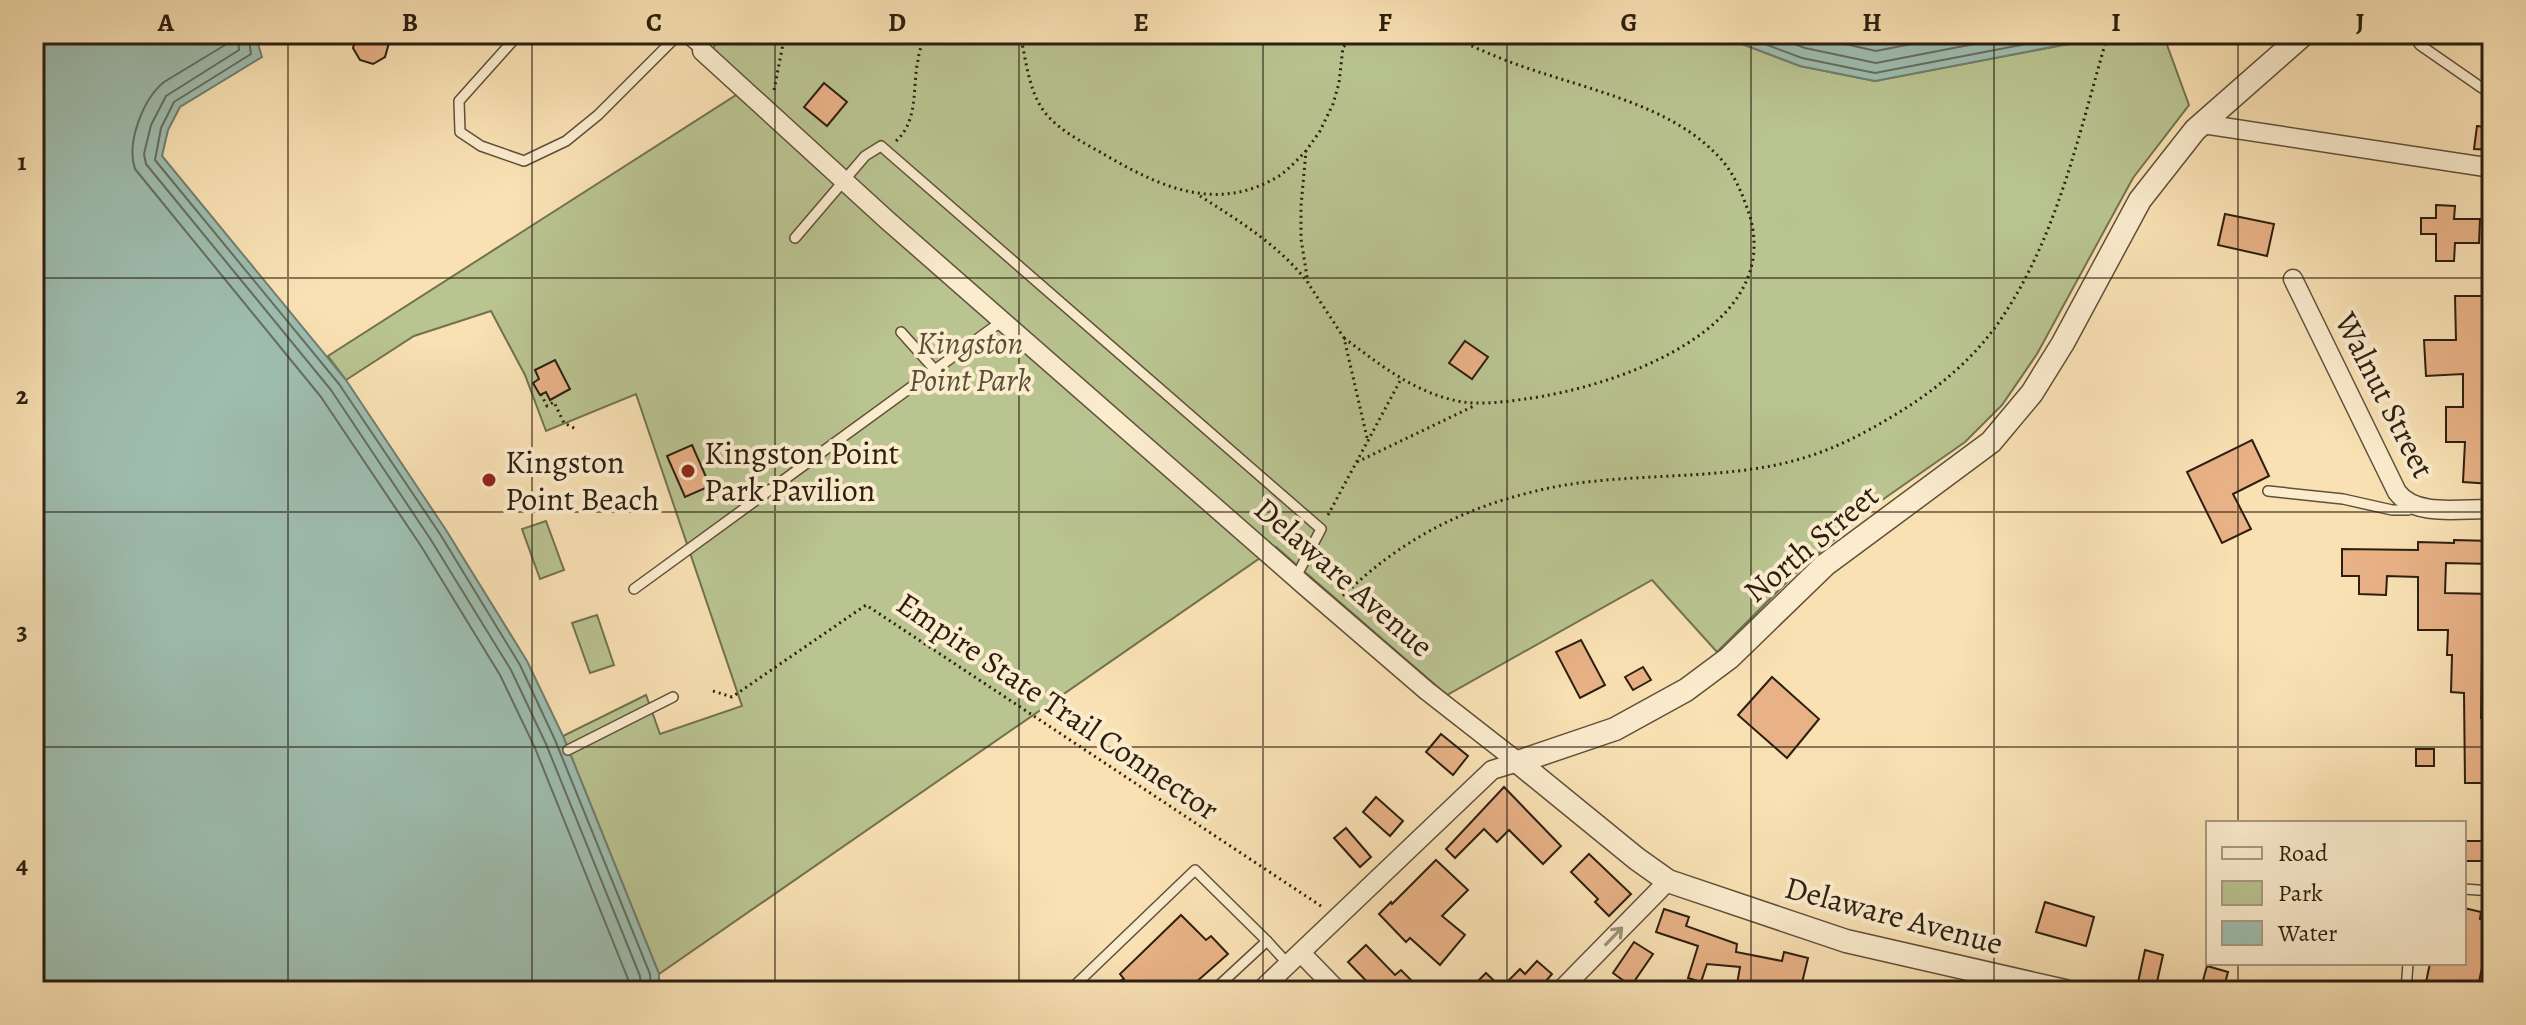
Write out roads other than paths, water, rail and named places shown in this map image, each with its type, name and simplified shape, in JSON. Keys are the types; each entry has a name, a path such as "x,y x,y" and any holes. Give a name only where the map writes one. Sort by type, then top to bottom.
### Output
{"street":[{"name":"North Street","path":"1260,991 1492,770 1615,729 1686,690 1729,658 1825,565 1991,442 2032,393 2063,343 2140,200 2203,124 2304,34"},
{"name":"Delaware Avenue","path":"702,51 844,182 1427,691 1668,881 1846,941 2065,991"},
{"path":"2203,124 2492,168"},
{"name":"Walnut Street","path":"2293,279 2404,502 2420,508 2492,509"},
{"path":"1560,991 1668,881"},
{"path":"1294,958 1338,991"}],"lane":[{"path":"519,34 459,101 460,132 481,146 524,161 566,141 598,115 680,34"},
{"name":"Delaware Avenue","path":"680,34 702,51"},
{"path":"2412,34 2420,45 2492,92"},
{"path":"795,238 865,156 881,146 1321,529 1296,577"},
{"path":"634,589 1002,321"},
{"path":"901,332 935,370"},
{"path":"2268,491 2343,499 2392,510 2408,510 2415,506"},
{"path":"568,750 673,697"},
{"path":"1073,991 1071,989 1195,870 1267,941 1294,958"},
{"path":"2466,889 2492,891"},
{"path":"1213,991 1267,941"},
{"path":"2406,991 2408,965"}],"water":[{"path":"34,34 255,34 262,57 180,107 168,130 162,156 346,380 446,530 527,661 563,736 659,974 659,991 34,991"},
{"path":"1716,34 2101,34 2099,38 1875,81 1800,66"}],"place":[{"name":"Kingston Point Park Pavilion","path":"688,471"},
{"name":"Kingston Point Beach","path":"489,480"}],"park label":[{"name":"Kingston Point Park","path":"970,362"}]}
